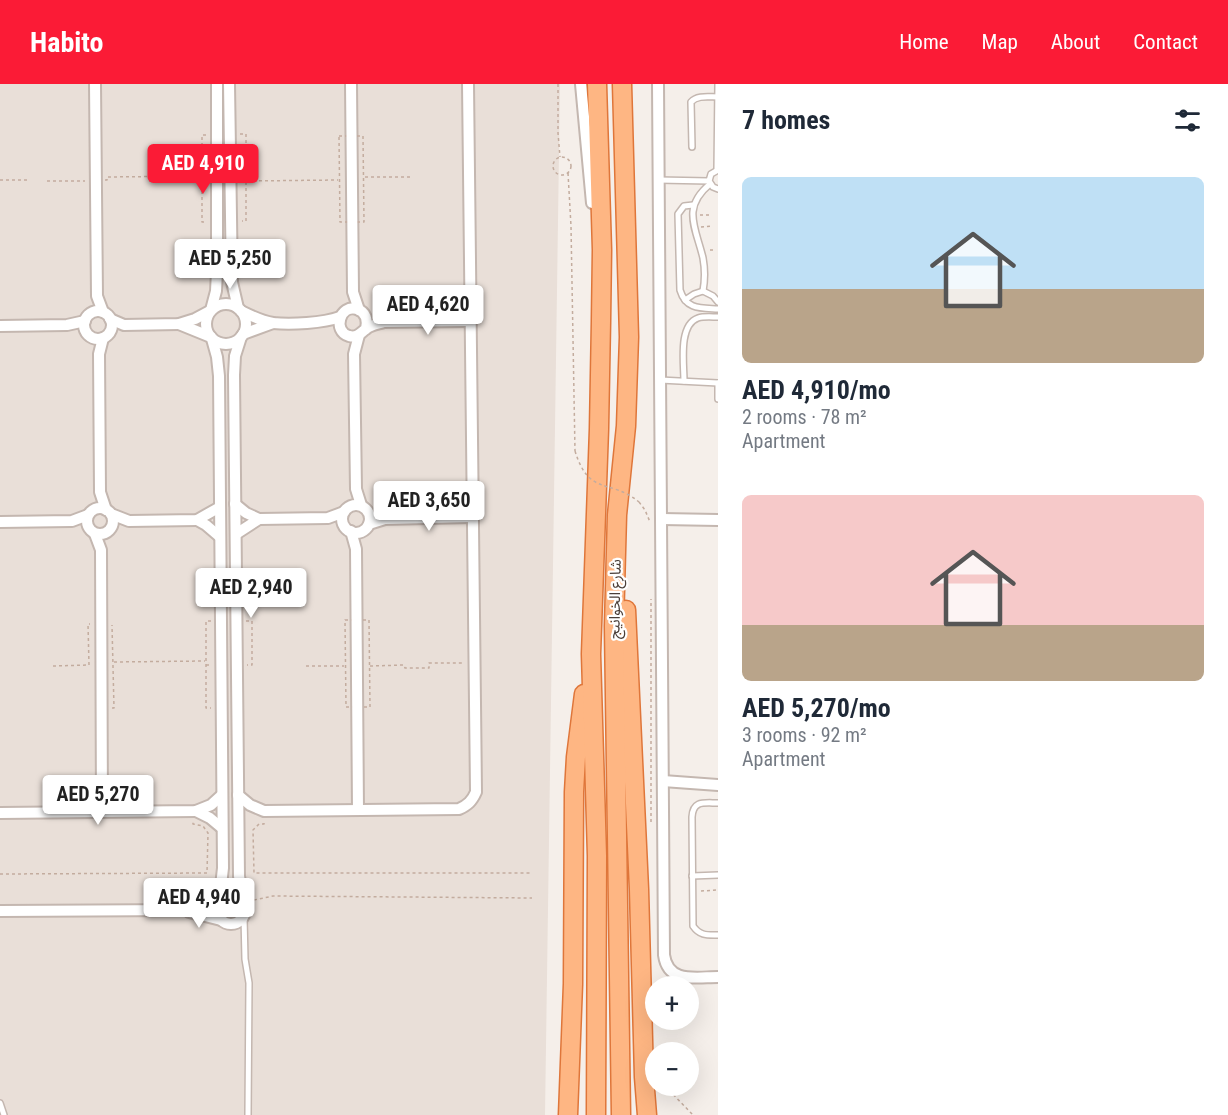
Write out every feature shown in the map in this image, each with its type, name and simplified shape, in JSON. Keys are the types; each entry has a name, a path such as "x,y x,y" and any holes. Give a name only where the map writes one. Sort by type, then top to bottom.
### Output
{"highway":[{"name":"شارع الخوانيج","path":"596,1115 597,856 591,654 599,429 602,250 597,84"},
{"name":"شارع الخوانيج","path":"621,1115 614,626 617,515 626,426 629,336 622,84"},
{"path":"617,515 623,537 626,564 647,1115"},
{"path":"568,1115 574,792 580,723 591,654"}],"street":[{"path":"95,84 97,296 84,327 98,335"},
{"path":"217,84 217,281 211,311 206,320 206,329 212,338 219,376 223,868 217,913 221,920"},
{"path":"183,910 231,924 240,921 244,908 238,876 234,365 237,346 246,325 239,310 232,282 229,84"},
{"path":"351,84 353,292 367,322 354,332"},
{"path":"238,827 250,817 264,811 459,809 467,806 473,800 476,792 468,84"},
{"path":"581,84 595,226 602,250"},
{"path":"658,84 665,964 677,976 718,977"},
{"path":"353,292 339,323 354,332"},
{"path":"97,296 112,325 98,335"},
{"path":"0,326 67,325 98,335 124,325 179,324 195,319 224,304 274,323 324,322 354,332 384,322 471,321"},
{"path":"324,322 353,308 384,322"},
{"path":"67,325 97,311 124,325"},
{"path":"179,324 219,343 227,344 234,342 242,335 274,323"},
{"path":"354,332 358,810"},
{"path":"98,335 100,492 113,522 101,550 102,812"},
{"path":"100,492 87,521 101,550"},
{"path":"235,504 246,513 259,519 473,518"},
{"path":"72,521 101,534 129,521 197,520 220,507"},
{"path":"0,522 72,521 99,508 129,521"},
{"path":"236,534 259,519"},
{"path":"662,519 718,520"},
{"path":"197,520 220,537"},
{"path":"663,781 718,785"},
{"path":"0,813 195,811 210,805 222,795"},
{"path":"238,795 250,805 264,811"},
{"path":"195,811 210,818 222,828"},
{"path":"0,911 183,910 218,904 227,896 238,897 244,908"}],"lane":[{"path":"704,291 703,259 696,237 693,204 710,183 711,174 717,170 718,84"},
{"path":"692,147 691,102 694,98 699,97 718,99"},
{"path":"658,180 710,183 718,189"},
{"path":"693,204 681,209 678,218 680,290 685,300 693,306 718,309"},
{"path":"685,300 704,291 718,300"},
{"path":"684,381 684,339 688,326 698,318 718,317"},
{"path":"660,380 718,383 718,399"},
{"path":"718,803 696,805 692,817 693,926 705,935 718,935"},
{"path":"692,876 718,875"},
{"path":"244,908 245,959 249,983 248,1115"},
{"path":"0,1103 4,1115"}],"path":[{"path":"558,84 560,158"},
{"path":"230,134 246,134 246,221 231,221"},
{"path":"217,135 201,135 202,222 217,221"},
{"path":"568,173 560,175 554,169 555,160 566,158 571,168 568,173 575,451 584,472 592,481 630,495 639,502 651,524"},
{"path":"47,182 107,180 107,177 201,176"},
{"path":"246,181 411,177"},
{"path":"0,180 27,180"},
{"path":"693,215 711,215"},
{"path":"651,600 651,831"},
{"path":"113,662 206,661"},
{"path":"306,666 404,665 405,668 429,668 429,663 475,663"},
{"path":"53,666 101,665"},
{"path":"0,874 207,873 208,833 203,826 193,824 195,811"},
{"path":"264,811 264,824 259,824 253,830 254,873 531,873"},
{"path":"692,892 718,890"},
{"path":"244,908 254,900 273,897 532,898"},
{"path":"675,1096 693,1115"}],"shaded area":[{"path":"0,84 560,84 545,1115 0,1115"}]}
